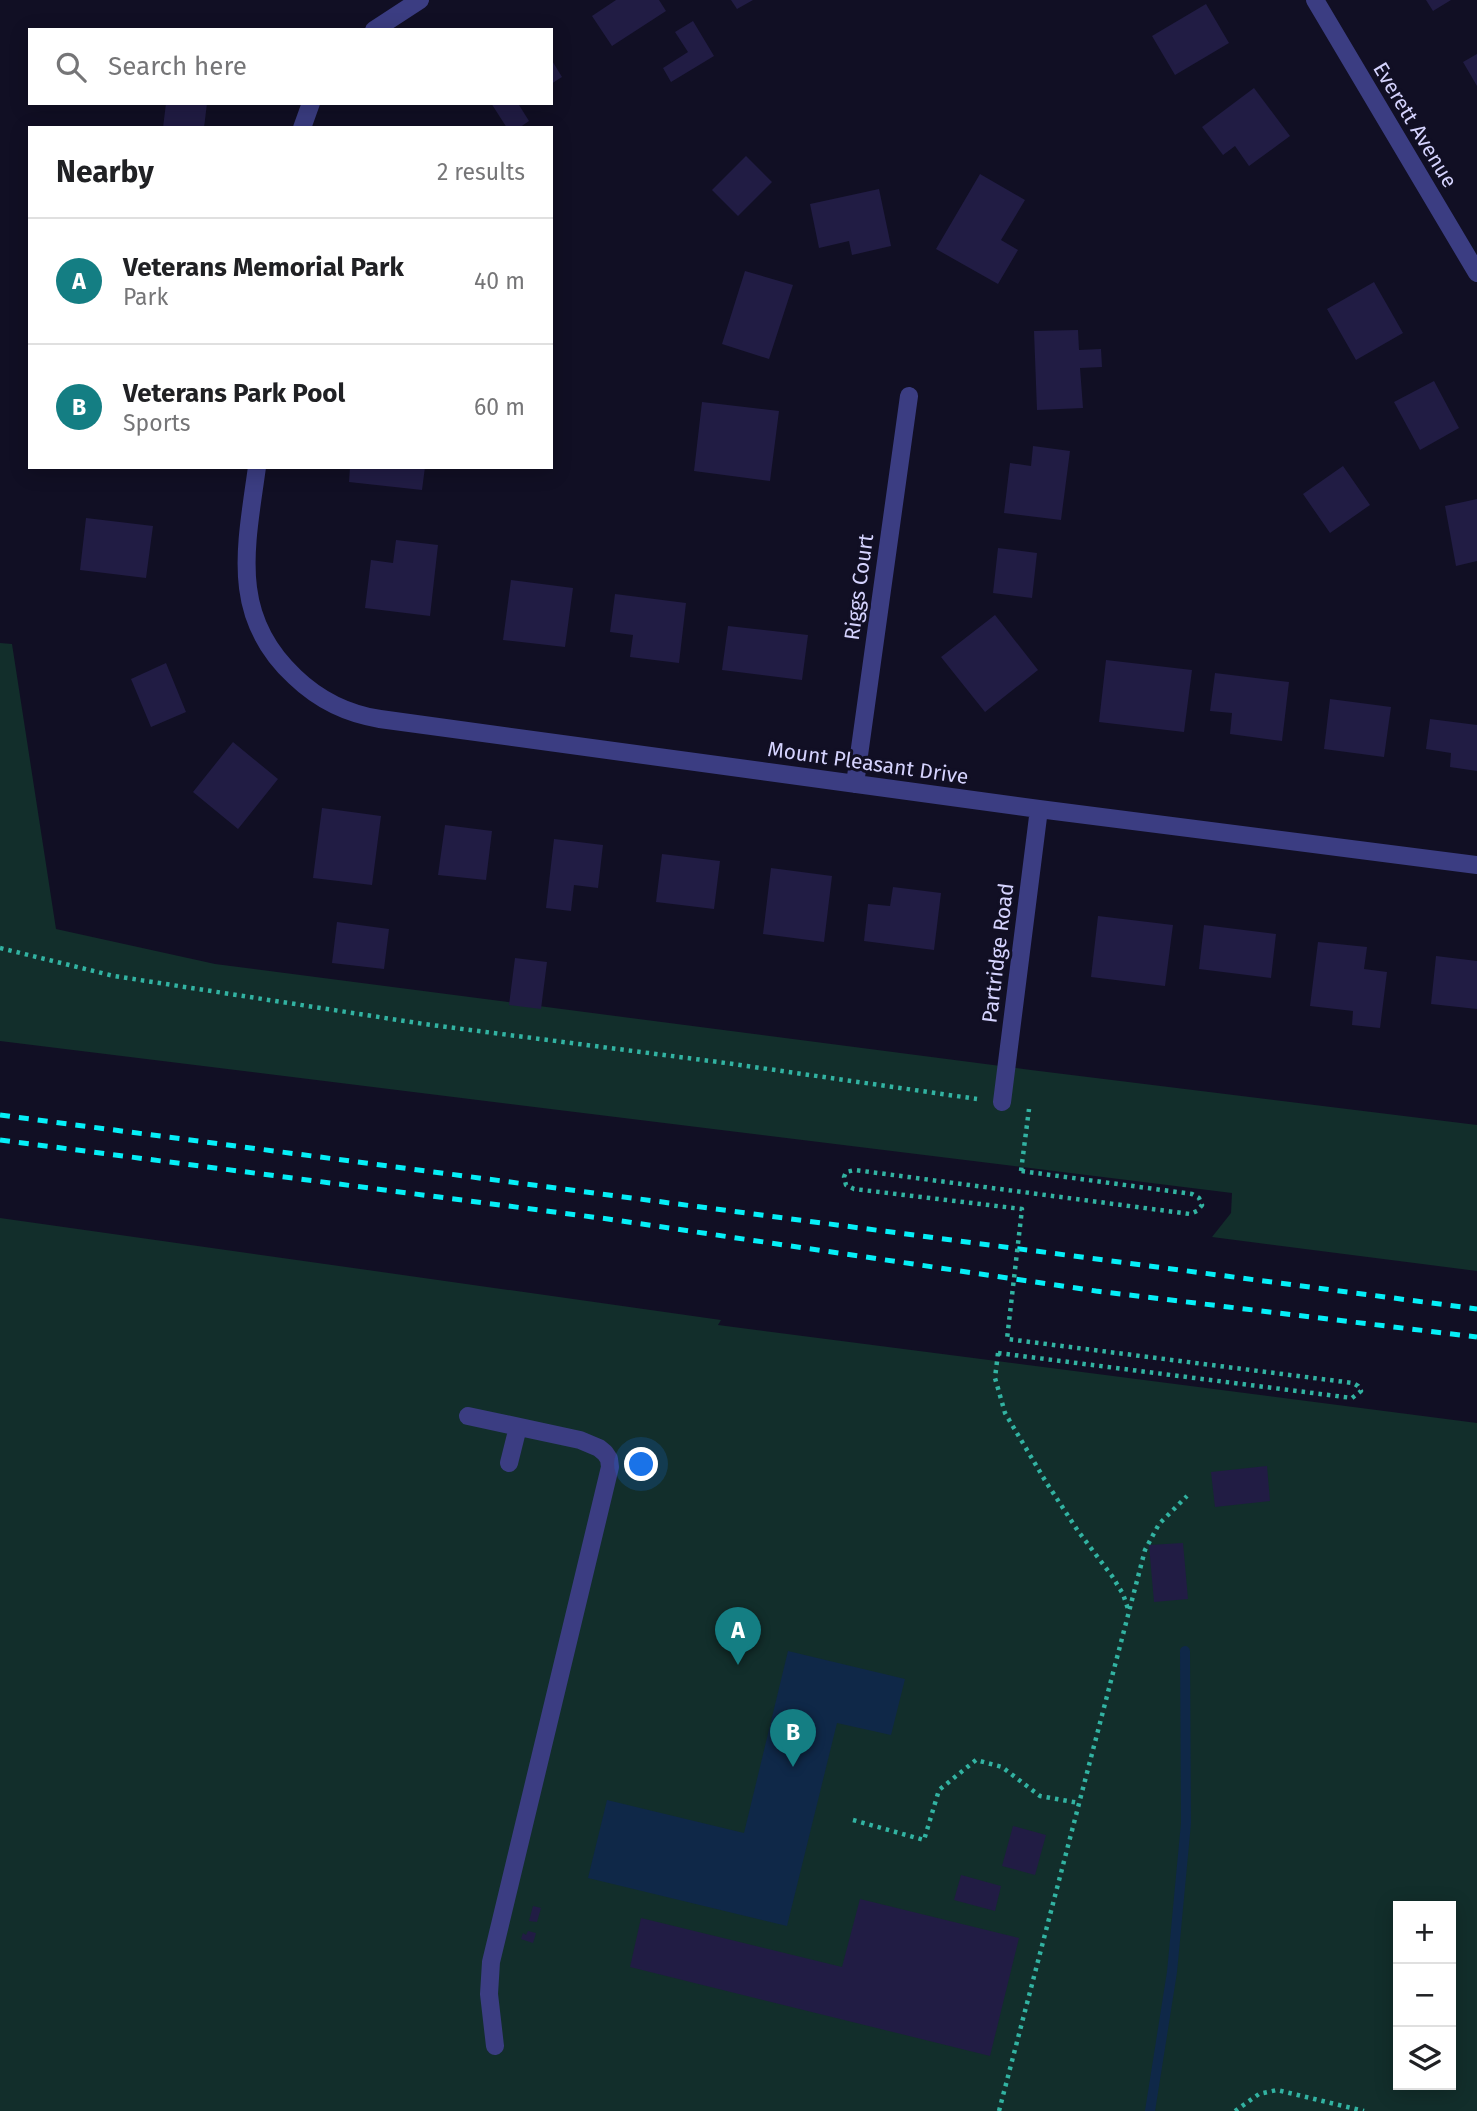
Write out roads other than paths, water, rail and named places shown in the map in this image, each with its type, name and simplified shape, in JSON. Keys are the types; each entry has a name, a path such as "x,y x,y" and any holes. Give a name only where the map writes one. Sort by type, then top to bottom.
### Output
{"street":[{"path":"377,28 420,0"},
{"name":"Everett Avenue","path":"1315,0 1477,273"},
{"path":"303,126 310,105"},
{"name":"Riggs Court","path":"855,784 909,396"},
{"name":"Mount Pleasant Drive","path":"257,469 246,565 255,619 266,645 303,685 330,703 364,717 1039,809 1477,865"},
{"name":"Partridge Road","path":"1002,1102 1039,809"},
{"path":"468,1416 580,1440 598,1448 609,1459 610,1474 491,1962 489,1994 495,2046"},
{"path":"509,1463 518,1427"}],"water":[{"path":"788,1651 905,1679 891,1735 837,1723 787,1926 588,1878 607,1800 744,1833"}],"waterway":[{"path":"1150,2111 1172,1972 1186,1823 1185,1651"}],"railway":[{"path":"0,1115 1477,1309"},
{"path":"0,1140 608,1219 1096,1291 1477,1337"}],"place":[{"name":"Veterans Memorial Park","path":"738,1665"},
{"name":"Veterans Park Pool","path":"793,1767"}]}
